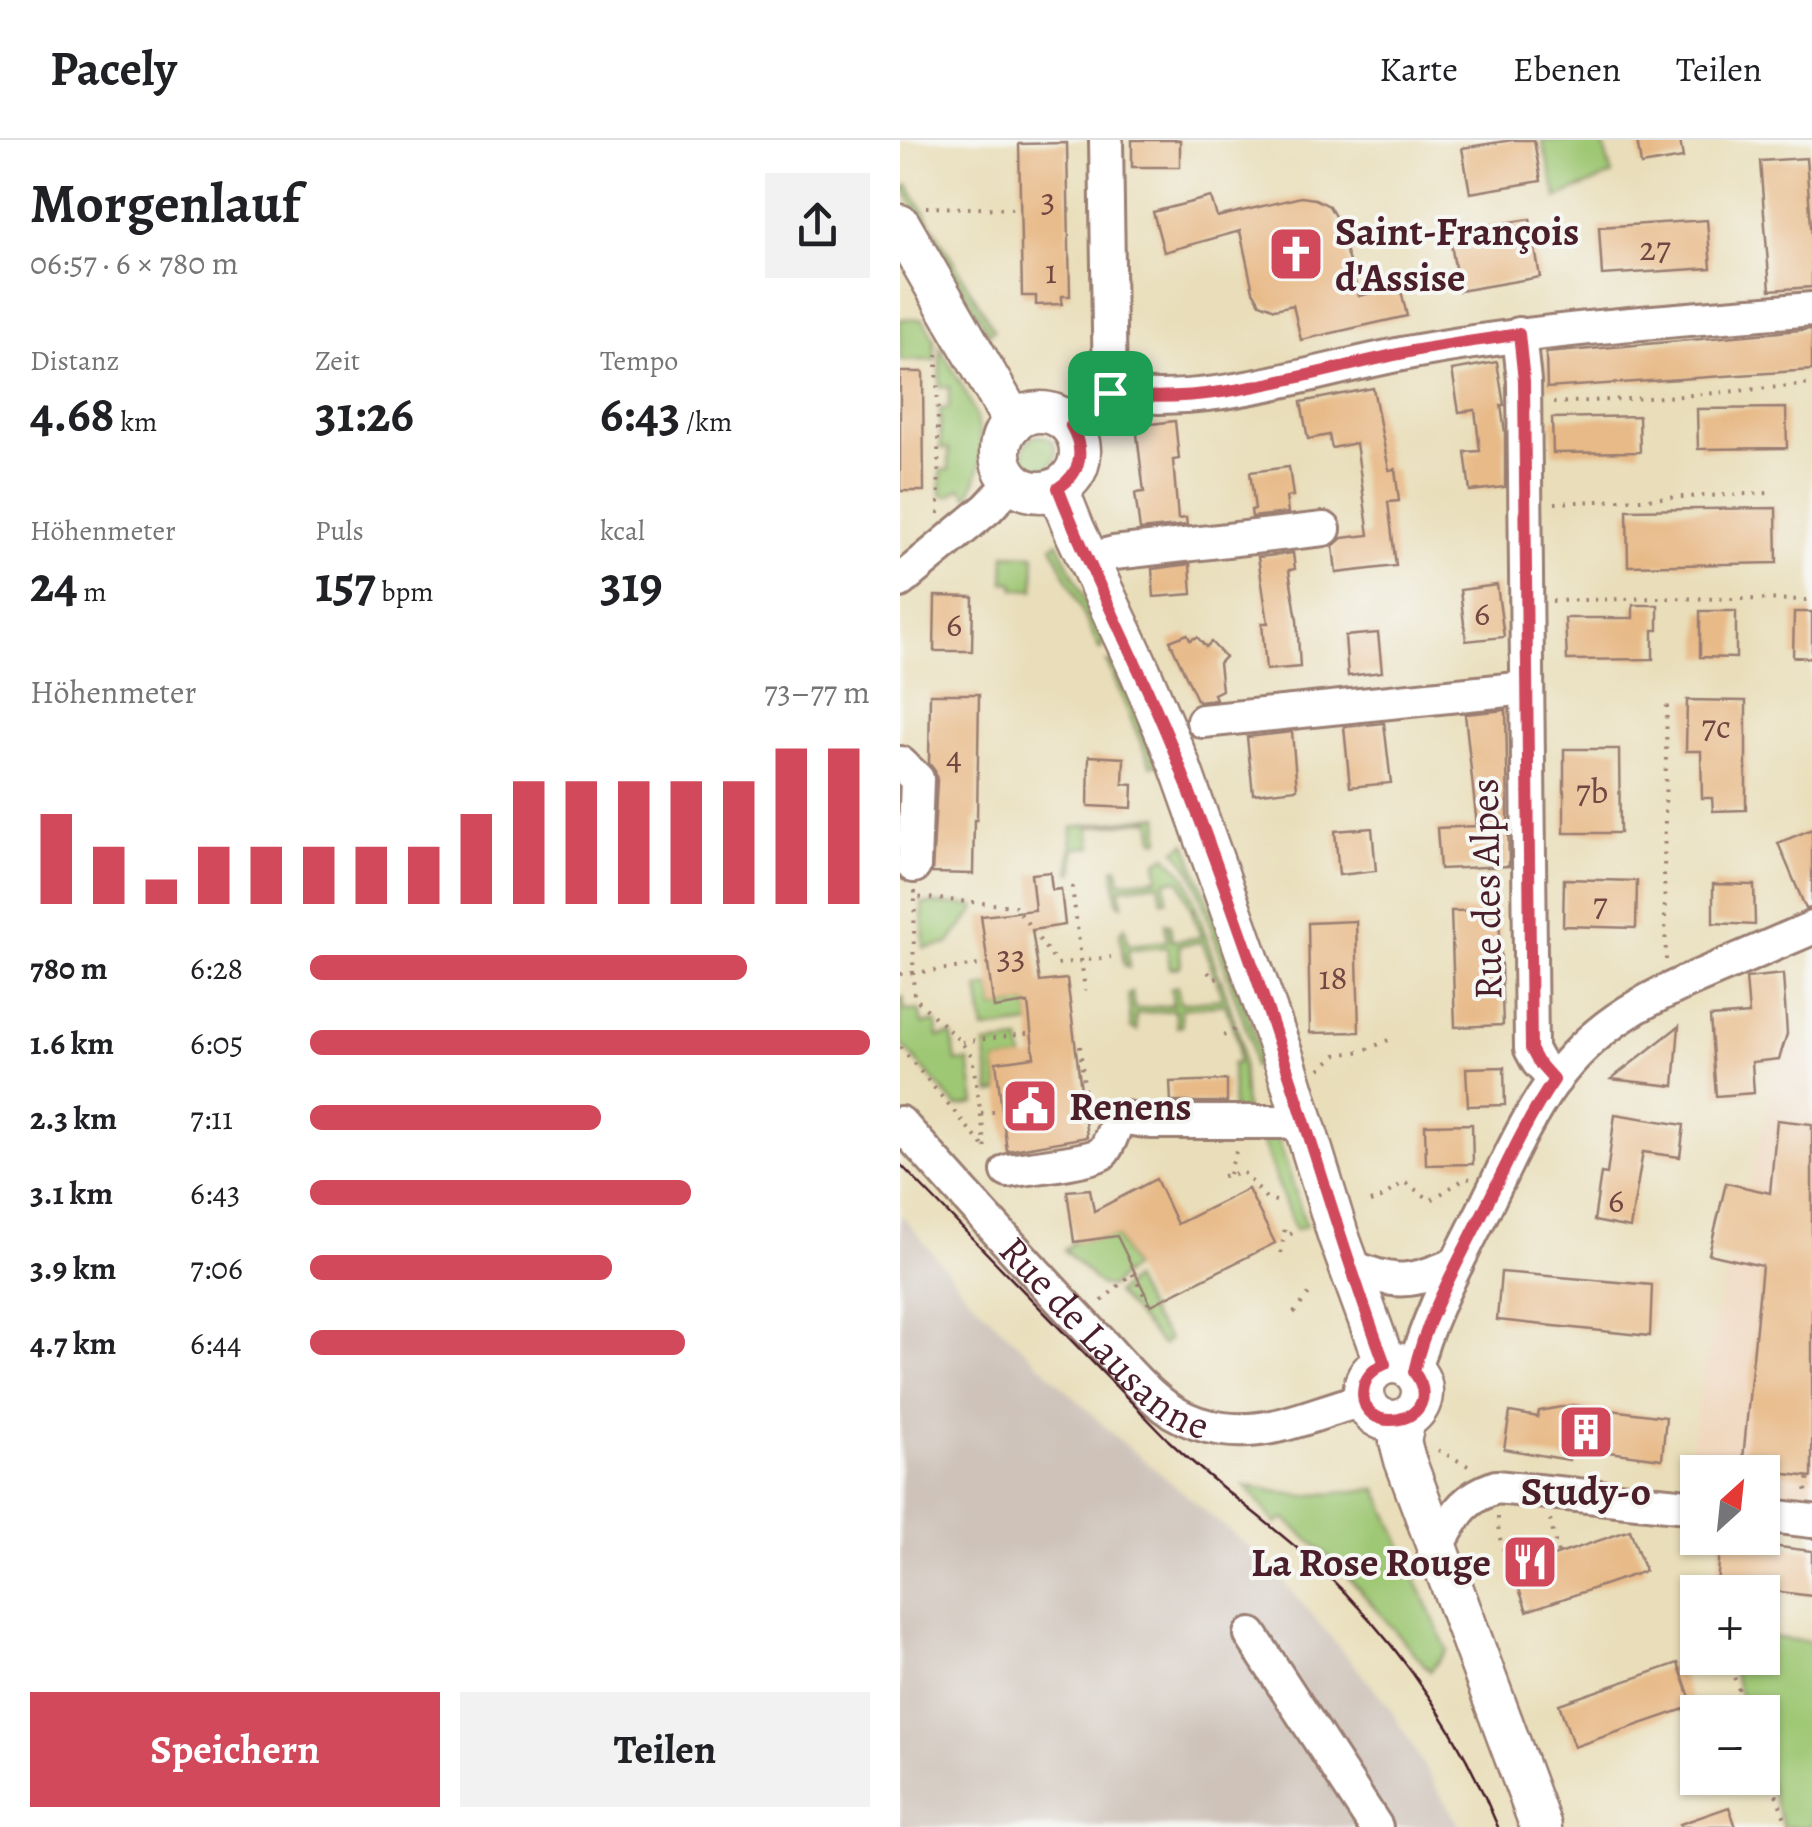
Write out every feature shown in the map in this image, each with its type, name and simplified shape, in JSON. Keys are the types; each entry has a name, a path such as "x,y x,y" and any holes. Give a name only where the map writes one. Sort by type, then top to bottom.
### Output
{"main road":[{"path":"913,216 1013,421"},
{"path":"1043,412 1054,414 1071,426 1080,448 1080,460 1068,482 1046,492 1034,492 1012,482 1000,462 999,451 1013,421 1043,412"},
{"path":"1058,488 1179,764 1304,1122 1349,1265 1400,1368 1422,1386 1417,1409 1405,1419 1380,1419 1364,1400 1365,1382 1377,1368 1400,1368"},
{"path":"1405,1419 1400,1441 1436,1549 1541,1827"}],"street":[{"path":"1106,140 1110,393"},
{"path":"1071,426 1110,393 1211,394 1414,351 1519,334 1812,309"},
{"name":"Rue des Alpes","path":"1519,334 1524,381 1531,1049 1554,1080"},
{"path":"900,581 988,508 1012,482"},
{"path":"1089,560 1114,553 1324,529"},
{"path":"1203,721 1527,688"},
{"path":"900,762 917,778 915,882"},
{"path":"1400,1368 1419,1348 1457,1263 1532,1115 1554,1080 1623,1014 1652,997 1812,928"},
{"name":"Rue de Lausanne","path":"997,1160 1081,1159 1102,1153 1119,1116 1152,1122 1304,1122"},
{"name":"Rue de Lausanne","path":"900,1123 1071,1311 1172,1412 1191,1422 1254,1430 1293,1423 1364,1400"},
{"path":"1349,1265 1377,1278 1400,1279 1428,1276 1457,1263"},
{"path":"1436,1549 1460,1508 1476,1494 1496,1487 1680,1506"},
{"path":"1780,1514 1807,1512"},
{"path":"1250,1635 1376,1827"}],"path":[{"path":"913,216 1020,209"},
{"path":"938,354 939,529"},
{"path":"1524,381 1538,379 1550,403 1812,384"},
{"path":"1525,504 1769,494"},
{"path":"1526,602 1658,598 1812,600"},
{"path":"1666,970 1667,698"},
{"path":"997,1160 980,1113 972,1056 914,998 915,882 1015,906 1057,964 1110,957"},
{"path":"1072,886 1085,990"},
{"path":"900,974 988,964"},
{"path":"1208,972 1214,979 1224,976"},
{"path":"1223,1036 1242,1026"},
{"path":"961,1042 1032,1033"},
{"path":"1316,1072 1336,1055 1363,1052 1391,1039"},
{"path":"1080,1046 1086,1105"},
{"path":"900,1048 997,1160"},
{"path":"980,1113 1002,1110"},
{"path":"1234,1154 1226,1175 1243,1172 1266,1198 1278,1202"},
{"path":"1370,1202 1404,1182 1431,1200 1466,1178 1480,1182"},
{"path":"1282,1253 1286,1222"},
{"path":"1290,1234 1300,1231"},
{"path":"1095,1308 1132,1272 1150,1306"},
{"path":"1294,1313 1310,1293"},
{"path":"1807,1512 1810,1476"},
{"path":"1543,1491 1558,1554"},
{"path":"1498,1512 1500,1543 1514,1564"},
{"path":"1776,1795 1788,1827"}],"shaded area":[{"path":"1812,1043 1812,1495 1780,1492 1780,1455 1689,1455 1705,1361 1782,1049"},
{"path":"900,1213 967,1295 1116,1437 1266,1561 1388,1705 1460,1827 900,1827"}],"green space":[{"path":"1542,140 1602,140 1612,175 1557,198"},
{"path":"908,185 994,330 989,334 903,188"},
{"path":"900,319 923,319 934,338 935,360 900,361"},
{"path":"940,347 970,401 981,438 977,476 968,497 961,488 950,496 941,495 941,470 949,470 949,449 941,448 940,409 949,408 949,387 940,387"},
{"path":"1040,436 1052,440 1056,452 1052,464 1040,468 1028,464 1024,452 1028,440"},
{"path":"1058,542 1104,640 1100,650 1052,546"},
{"path":"1005,554 1035,555 1034,590 1014,589 1014,583 1004,582"},
{"path":"1107,662 1116,665 1157,764 1151,766"},
{"path":"1159,816 1158,841 1154,839 1151,820 1089,827 1092,847 1075,848 1074,873 1070,873 1072,827"},
{"path":"1186,843 1264,1064 1253,1067 1251,1043 1192,872 1176,850"},
{"path":"1167,856 1186,876 1196,907 1191,909 1180,880 1165,881 1167,900 1162,901 1159,883 1120,888 1122,905 1117,902 1114,868 1118,867 1120,882 1158,878 1157,862"},
{"path":"922,903 975,906 975,910 948,944 924,948"},
{"path":"1197,910 1219,976 1215,977 1202,942 1179,945 1179,967 1170,968 1167,947 1128,950 1129,968 1124,965 1120,933 1125,927 1128,945 1167,941 1165,923 1170,924 1172,941 1201,937 1192,912"},
{"path":"1221,979 1241,1041 1245,1111 1233,1111 1232,1064 1238,1063 1238,1041 1225,1004 1181,1009 1182,1026 1177,1027 1175,1010 1136,1014 1137,1031 1131,1028 1128,995 1132,992 1134,1009 1173,1005 1171,988 1177,986 1180,1003 1222,999 1217,981"},
{"path":"991,986 994,1008 1028,1003 1031,1024 984,1030 978,988"},
{"path":"903,997 905,1011 919,1010 922,1024 936,1022 938,1037 952,1035 956,1062 969,1061 975,1104 957,1107 900,1042"},
{"path":"1020,1041 1023,1059 996,1062 999,1092 991,1093 985,1045"},
{"path":"1257,1127 1276,1136 1280,1144 1306,1226 1295,1230"},
{"path":"1116,1236 1132,1267 1110,1287 1100,1285 1064,1250 1074,1242"},
{"path":"1132,1279 1152,1318 1169,1339 1162,1345 1116,1293"},
{"path":"1246,1486 1303,1496 1377,1489 1447,1650 1430,1671 1337,1564 1284,1518 1276,1524"},
{"path":"1780,1638 1812,1642 1812,1827 1783,1827 1773,1795 1780,1795 1780,1695 1740,1695 1734,1675 1780,1675"}],"building":[{"path":"1132,140 1180,140 1180,167 1132,167"},
{"path":"1534,140 1541,181 1470,193 1462,148"},
{"path":"1637,140 1680,140 1683,158 1641,165"},
{"path":"1067,143 1070,296 1062,296 1062,304 1036,305 1036,296 1022,296 1019,144"},
{"path":"1806,158 1812,287 1770,290 1760,161"},
{"name":"Saint-François d'Assise","path":"1211,197 1217,217 1301,197 1329,206 1359,296 1400,286 1407,316 1301,340 1293,305 1275,309 1260,303 1253,291 1240,231 1164,252 1153,212"},
{"path":"1530,219 1540,277 1459,291 1449,232"},
{"path":"1707,220 1711,268 1602,275 1599,227"},
{"path":"1812,329 1812,370 1547,388 1546,353"},
{"path":"1497,362 1504,405 1505,487 1470,491 1465,452 1480,451 1475,410 1459,412 1452,370"},
{"path":"900,372 923,372 924,491 900,491"},
{"path":"1373,388 1389,470 1395,469 1399,501 1388,502 1396,566 1336,573 1333,546 1342,538 1369,535 1356,443 1332,448 1329,435 1308,439 1301,402"},
{"path":"1786,408 1787,448 1698,449 1697,409"},
{"path":"1639,416 1640,452 1553,453 1552,418"},
{"path":"1175,421 1179,459 1173,460 1178,519 1186,518 1187,525 1140,530 1135,493 1144,492 1136,426"},
{"path":"1289,467 1293,496 1286,497 1288,513 1252,517 1251,510 1255,509 1250,472"},
{"path":"1776,508 1777,563 1628,566 1627,510"},
{"path":"1293,553 1295,569 1289,570 1300,667 1266,670 1262,623 1268,623 1258,557"},
{"path":"1190,564 1192,594 1154,597 1152,569"},
{"path":"1497,585 1504,637 1466,641 1460,590"},
{"path":"935,596 973,597 972,651 934,651"},
{"path":"1633,605 1658,605 1653,659 1567,660 1565,618 1633,618"},
{"path":"1700,611 1736,611 1736,658 1700,657"},
{"path":"1794,612 1812,612 1812,658 1793,657"},
{"path":"1378,633 1382,672 1348,676 1345,636"},
{"path":"1187,634 1190,640 1197,637 1206,647 1211,642 1225,657 1219,663 1222,690 1214,694 1216,700 1198,702 1170,641"},
{"path":"930,694 979,694 973,874 932,873 937,780 929,763"},
{"path":"1687,700 1746,701 1746,810 1713,811 1712,798 1702,798 1701,751 1686,751"},
{"path":"1506,710 1509,866 1440,869 1437,828 1477,826 1465,714"},
{"path":"1384,723 1391,783 1350,787 1344,727"},
{"path":"1292,732 1297,789 1253,794 1247,737"},
{"path":"1564,749 1619,749 1620,833 1564,833"},
{"path":"1089,756 1124,758 1123,784 1133,785 1132,808 1088,806"},
{"path":"1372,828 1376,871 1339,875 1335,831"},
{"path":"1812,829 1812,908 1806,909 1778,843"},
{"path":"1050,872 1052,890 1061,889 1065,925 1032,930 1040,982 1067,979 1087,1137 1007,1151 996,1062 1034,1057 1028,1003 994,1008 981,916 1035,910 1031,874"},
{"path":"1564,879 1637,881 1636,928 1563,926"},
{"path":"1713,884 1754,885 1755,925 1713,923"},
{"path":"1499,910 1503,1025 1455,1027 1451,911"},
{"path":"1356,921 1359,1032 1310,1033 1308,923"},
{"path":"1783,974 1787,1034 1779,1059 1752,1062 1754,1093 1716,1096 1710,1017 1749,1014 1746,978"},
{"path":"1679,1026 1674,1086 1611,1079"},
{"path":"1504,1067 1505,1105 1468,1106 1466,1068"},
{"path":"1227,1080 1227,1102 1171,1102 1170,1082"},
{"path":"1615,1114 1684,1125 1680,1157 1643,1152 1630,1228 1594,1221 1601,1173 1607,1174"},
{"path":"1777,1120 1812,1124 1812,1477 1780,1473 1780,1455 1743,1455 1762,1266 1709,1254 1726,1183 1770,1193"},
{"path":"1472,1124 1473,1164 1426,1165 1425,1125"},
{"path":"1156,1179 1177,1224 1248,1189 1275,1243 1151,1305 1117,1236 1074,1242 1067,1191 1090,1189 1094,1211"},
{"path":"1501,1272 1652,1285 1650,1336 1497,1320"},
{"name":"Study-o","path":"1572,1405 1666,1417 1662,1459 1570,1447 1569,1460 1504,1449 1510,1412 1538,1417 1539,1411"},
{"path":"1630,1530 1645,1571 1527,1611 1512,1570"},
{"path":"1780,1547 1812,1551 1812,1596 1780,1592 1780,1575 1718,1575 1720,1555 1780,1555"},
{"path":"1678,1663 1689,1695 1680,1695 1680,1710 1574,1747 1559,1704"},
{"path":"1729,1807 1736,1827 1681,1827 1680,1824"}],"tram line":[{"path":"900,1164 1168,1440 1321,1569 1376,1626 1445,1722 1498,1827"}],"place":[{"name":"Saint-François d'Assise","path":"1296,254"},
{"name":"Renens","path":"1030,1106"},
{"name":"Study-o","path":"1586,1432"},
{"name":"La Rose Rouge","path":"1530,1562"}],"route":[{"path":"1519,334 1524,381 1531,1049 1554,1080 1494,1189 1419,1348 1414,1372 1422,1394 1417,1409 1405,1419 1380,1419 1364,1400 1365,1382 1385,1364 1338,1235 1286,1064 1179,764 1058,488 1076,472 1080,460 1077,436 1071,426 1110,393 1211,394 1414,351 1519,334"}]}
